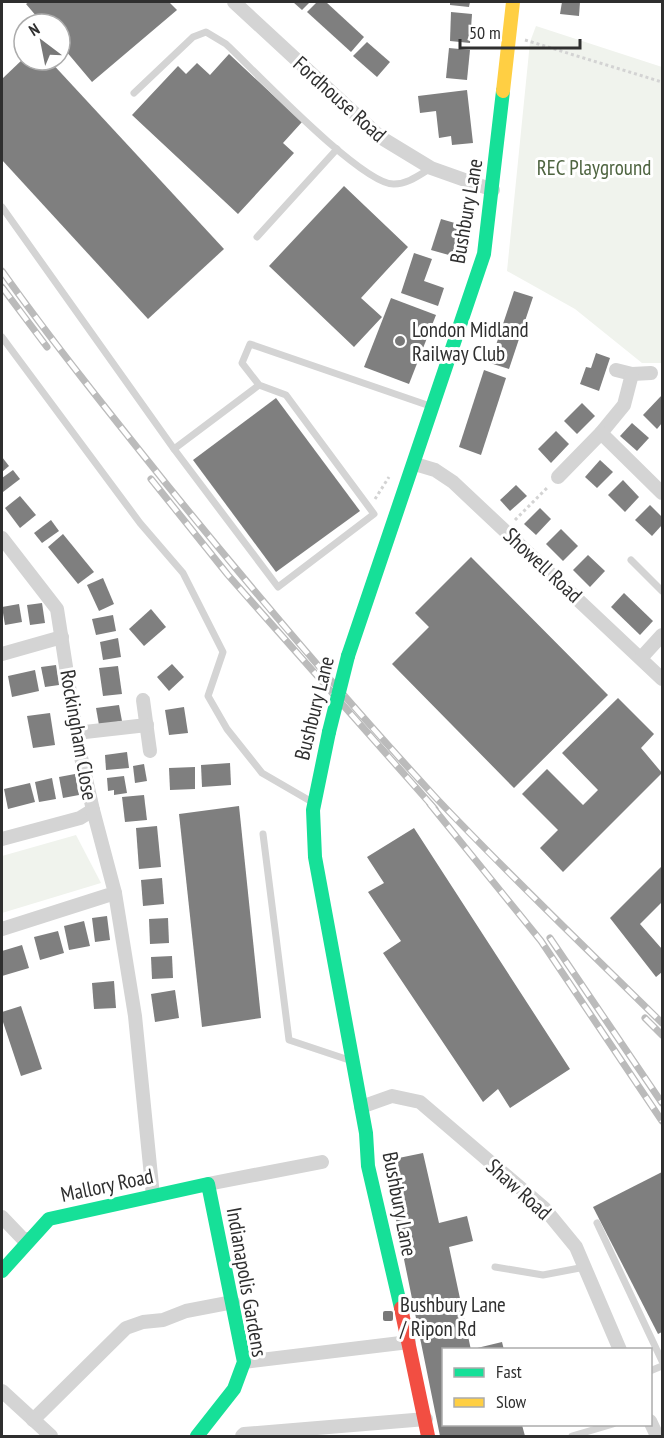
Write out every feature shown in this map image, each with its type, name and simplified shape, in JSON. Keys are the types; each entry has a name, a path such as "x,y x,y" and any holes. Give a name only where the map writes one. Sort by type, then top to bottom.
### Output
{"street":[{"name":"Fordhouse Road","path":"234,2 380,137 431,168 493,190"},
{"name":"Bushbury Lane","path":"428,1437 409,1342 368,1166 366,1133 315,857 314,804 348,656 415,464 484,254 513,2"},
{"path":"616,369 632,374 651,373"},
{"path":"558,477 601,433 624,405 632,374"},
{"path":"601,433 663,493"},
{"name":"Showell Road","path":"415,464 435,470 453,482 663,679"},
{"name":"Rockingham Close","path":"2,538 57,609 76,733 93,810 80,818 2,839"},
{"path":"641,657 663,635"},
{"path":"2,654 62,637"},
{"path":"143,700 150,751"},
{"path":"76,733 147,725"},
{"path":"93,810 115,893 135,1016 153,1196"},
{"path":"2,929 115,893"},
{"name":"Shaw Road","path":"361,1107 392,1096 420,1102 544,1208 576,1247 619,1348"},
{"name":"Mallory Road","path":"2,1271 49,1220 153,1196 209,1188 322,1162"},
{"name":"Indianapolis Gardens","path":"197,1437 234,1389 244,1362 209,1188"},
{"path":"2,1217 23,1239 30,1239"},
{"path":"33,1420 126,1328 143,1322 162,1320 186,1311 233,1302"},
{"path":"244,1362 409,1342"},
{"path":"2,1391 51,1437"},
{"path":"242,1437 244,1434 426,1419"}],"lane":[{"path":"134,93 193,37 206,33 226,44 337,149 382,182 393,184 407,182 431,168"},
{"path":"257,237 337,149"},
{"path":"2,207 174,449 278,587 374,514 286,395 259,386 242,363 250,344 433,407"},
{"path":"2,337 140,523 183,573 223,652 208,696 227,729 262,773 314,804"},
{"path":"174,449 259,386"},
{"path":"631,560 663,591"},
{"path":"263,834 289,1040 351,1061"},
{"path":"597,1223 663,1361"},
{"path":"495,1268 543,1275 585,1267"},
{"path":"572,1437 610,1426"}],"path":[{"path":"510,33 530,42 663,82"},
{"path":"506,530 558,477"}],"green space":[{"name":"REC Playground","path":"536,26 662,67 662,363 642,363 575,309 507,271 530,42"},
{"path":"76,835 101,883 2,913 2,856"}],"building":[{"path":"29,2 169,2 177,10 92,82 72,58 72,12 33,12 26,4"},
{"path":"293,2 310,2 302,10"},
{"path":"317,2 326,2 364,37 351,52 307,12"},
{"path":"450,2 470,2 469,7 450,5"},
{"path":"562,2 580,2 579,16 560,14"},
{"path":"451,12 472,14 470,43 450,41"},
{"path":"367,42 390,62 377,77 353,56"},
{"path":"449,48 470,50 467,80 446,78"},
{"path":"229,54 302,122 283,143 294,153 238,214 132,115 178,66 186,74 197,63 210,75"},
{"path":"12,69 12,72 60,72 224,249 148,319 2,160 2,79"},
{"path":"467,90 473,143 452,145 451,136 439,138 436,111 420,113 418,96"},
{"path":"344,186 408,247 361,298 382,317 354,347 269,266"},
{"path":"441,219 465,226 456,257 431,250"},
{"path":"414,253 432,259 424,281 444,288 438,306 401,293"},
{"path":"514,291 533,297 509,369 490,363"},
{"name":"London Midland Railway Club","path":"391,298 436,315 409,384 364,367"},
{"path":"596,353 610,358 599,391 580,384 586,367 591,368"},
{"path":"484,370 506,378 481,455 459,447"},
{"path":"662,395 662,423 657,429 643,415"},
{"path":"276,398 360,511 276,572 193,460"},
{"path":"582,403 595,416 577,434 564,421"},
{"path":"632,423 649,438 637,451 620,436"},
{"path":"556,431 569,444 551,463 538,449"},
{"path":"2,457 9,466 2,472"},
{"path":"600,460 613,472 597,488 585,477"},
{"path":"13,470 20,479 3,492 2,478"},
{"path":"623,480 639,497 625,512 608,495"},
{"path":"516,485 527,496 510,511 500,500"},
{"path":"20,496 36,515 20,528 5,508"},
{"path":"650,505 662,517 662,525 652,536 635,520"},
{"path":"540,508 551,519 536,535 524,524"},
{"path":"51,520 59,531 42,543 34,533"},
{"path":"561,529 578,546 563,561 546,544"},
{"path":"63,534 94,572 78,584 48,547"},
{"path":"588,555 605,571 590,587 573,570"},
{"path":"471,557 608,695 514,788 392,664 429,627 415,613"},
{"path":"103,578 114,604 99,611 87,585"},
{"path":"624,593 653,621 640,635 611,607"},
{"path":"42,603 45,623 30,625 27,605"},
{"path":"19,604 22,622 5,625 2,607"},
{"path":"151,609 166,627 144,646 129,629"},
{"path":"113,615 116,631 96,635 92,619"},
{"path":"118,638 121,657 103,660 100,642"},
{"path":"172,664 184,677 169,691 157,677"},
{"path":"56,665 59,685 45,687 41,667"},
{"path":"118,666 122,694 103,696 99,668"},
{"path":"35,670 39,691 12,697 8,676"},
{"path":"618,698 654,734 641,748 662,773 563,872 540,848 558,830 522,794 547,769 583,805 598,790 562,753"},
{"path":"119,705 122,721 99,725 96,708"},
{"path":"184,707 188,733 169,735 165,710"},
{"path":"50,713 55,745 33,748 27,716"},
{"path":"127,752 129,768 106,770 105,755"},
{"path":"230,763 231,785 202,787 201,765"},
{"path":"144,764 147,781 135,783 133,766"},
{"path":"195,767 195,789 170,790 169,768"},
{"path":"75,774 79,795 63,798 59,777"},
{"path":"124,776 127,793 114,795 114,790 108,791 107,778"},
{"path":"52,778 56,799 39,802 35,782"},
{"path":"30,783 35,802 8,809 4,789"},
{"path":"144,795 147,820 125,822 122,797"},
{"path":"239,806 261,1018 202,1027 179,814"},
{"path":"157,826 161,867 139,869 136,828"},
{"path":"414,828 570,1069 510,1108 498,1089 483,1102 383,953 401,941 368,892 384,883 367,857"},
{"path":"662,866 662,902 640,924 662,949 662,972 656,977 610,918"},
{"path":"162,878 164,904 143,906 141,880"},
{"path":"107,916 110,940 95,942 92,918"},
{"path":"168,918 169,943 150,944 149,919"},
{"path":"84,921 90,946 69,950 64,926"},
{"path":"58,931 64,953 40,960 34,937"},
{"path":"22,945 29,968 2,976 2,951"},
{"path":"172,956 173,978 152,979 151,957"},
{"path":"114,981 116,1008 94,1009 92,983"},
{"path":"175,990 179,1018 155,1022 151,994"},
{"path":"21,1006 42,1069 21,1076 2,1019 2,1012"},
{"path":"423,1153 439,1223 467,1216 473,1241 449,1247 471,1348 442,1348 442,1426 522,1426 525,1436 440,1436 384,1161"},
{"path":"662,1172 662,1332 658,1334 593,1207"},
{"path":"502,1342 504,1348 477,1348"}],"railway":[{"path":"2,271 62,352 168,486 334,684 465,828 662,1023"},
{"path":"2,287 47,347"},
{"path":"151,479 228,575 435,809"},
{"path":"430,804 541,941 662,1121"},
{"path":"550,938 662,1103"},
{"path":"645,1018 662,1035"}],"traffic: fast":[{"path":"348,656 484,254 503,91"},
{"path":"329,732 348,656"},
{"path":"329,732 313,810 315,857 366,1133 368,1166 401,1308"},
{"path":"2,1271 49,1219 208,1184 244,1362 234,1389 197,1436"}],"traffic: slow":[{"path":"503,91 513,2"}],"traffic: jam":[{"path":"401,1308 428,1436"}],"place":[{"name":"London Midland Railway Club","path":"400,341"},
{"name":"Bushbury Lane / Ripon Rd","path":"388,1316"}]}
